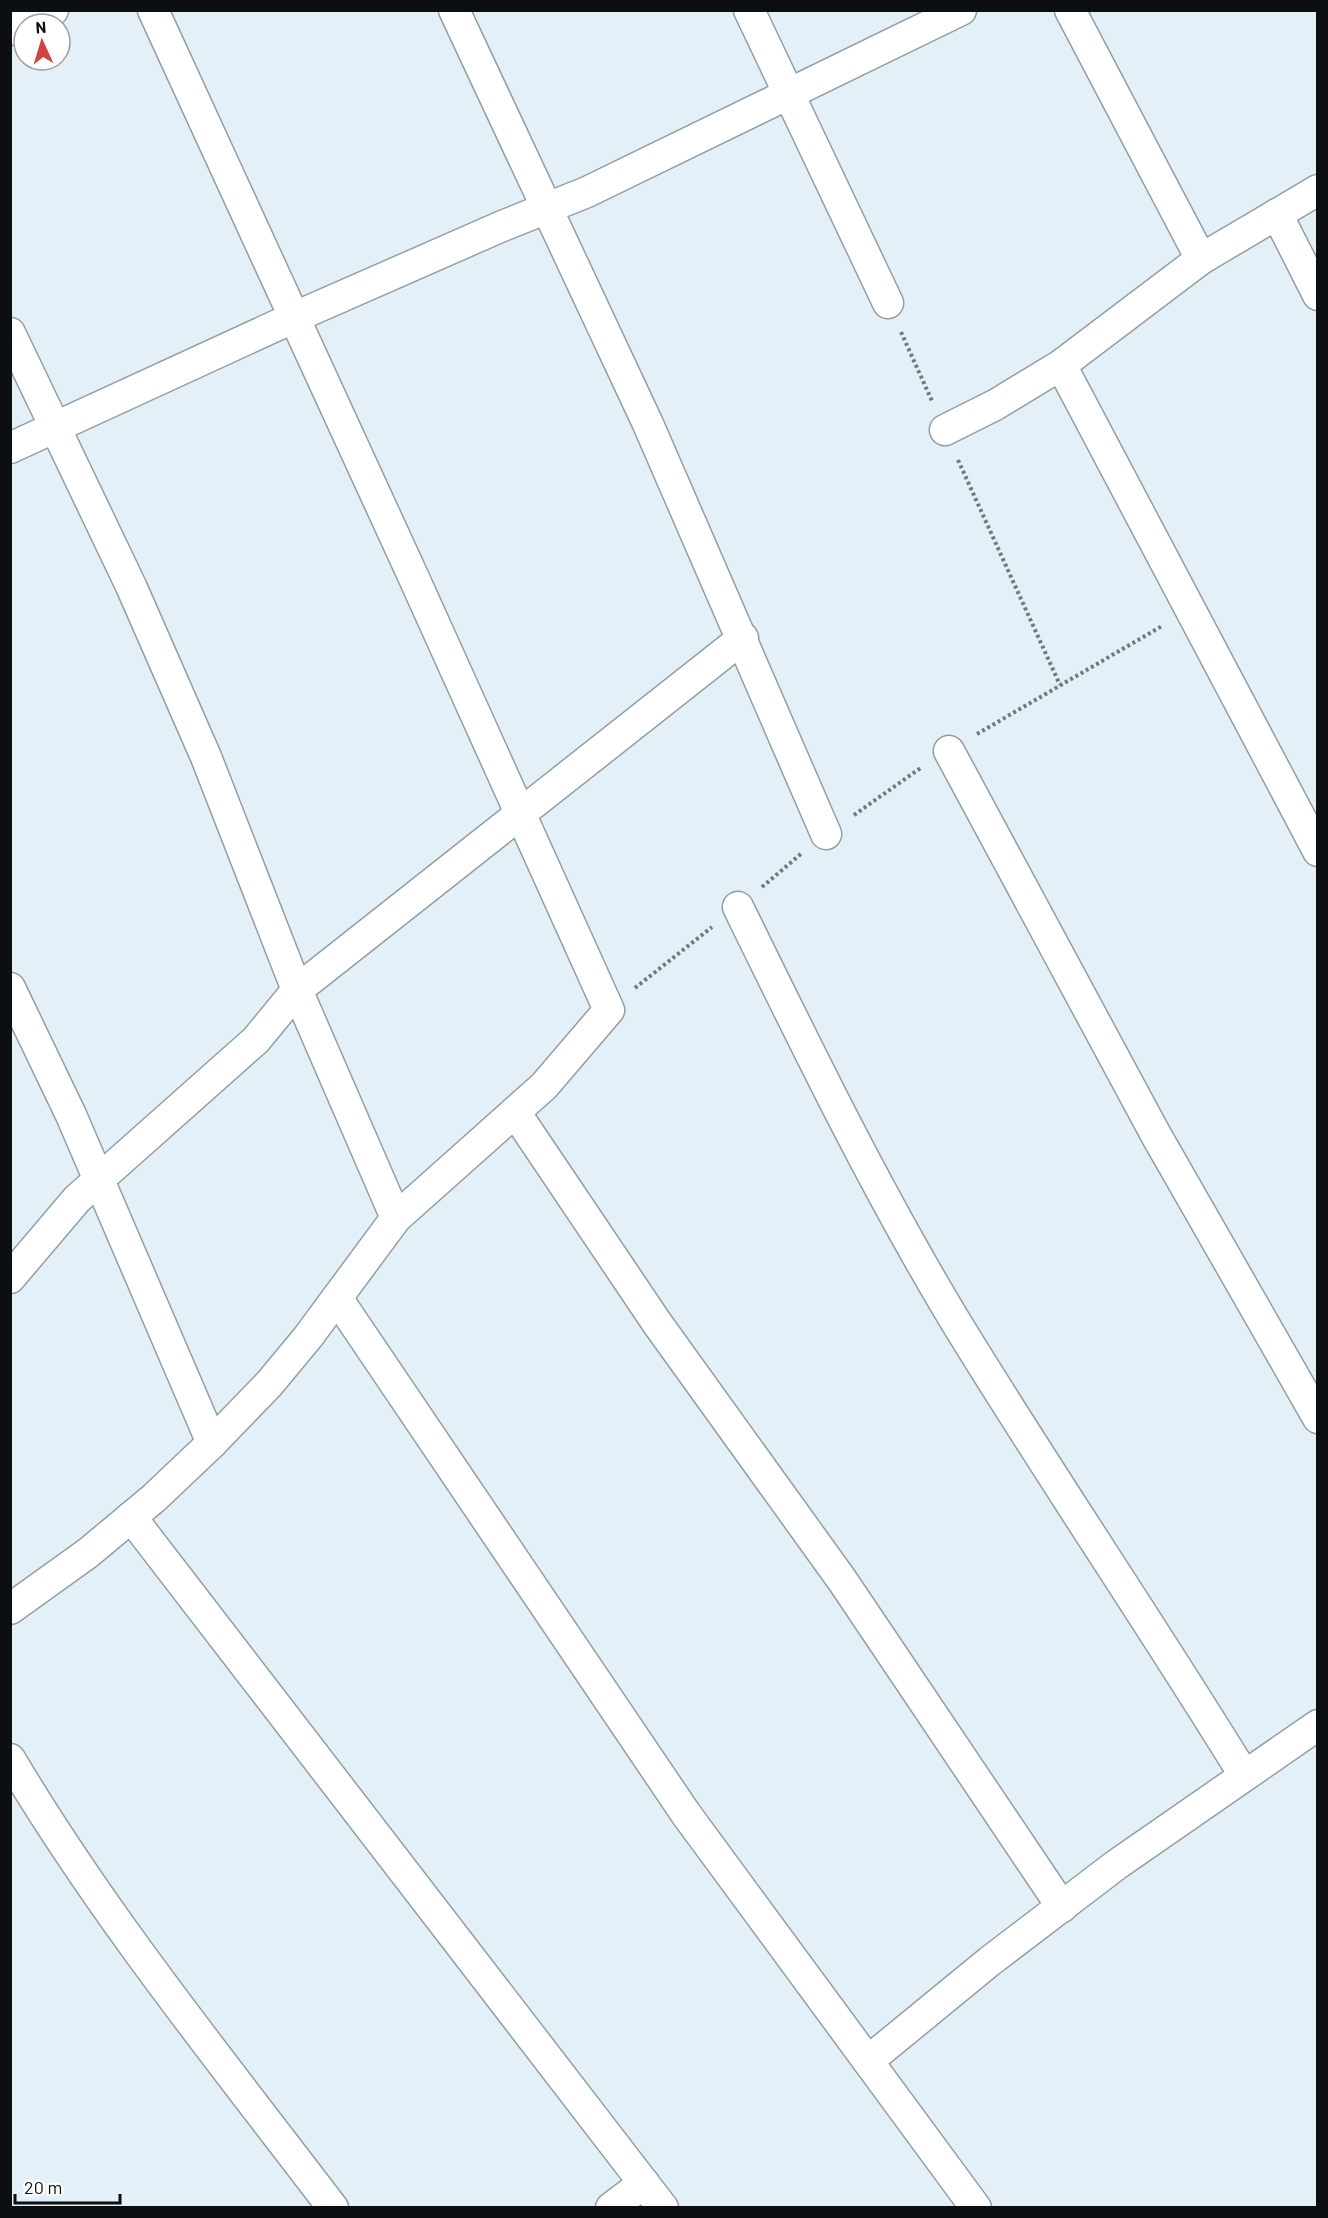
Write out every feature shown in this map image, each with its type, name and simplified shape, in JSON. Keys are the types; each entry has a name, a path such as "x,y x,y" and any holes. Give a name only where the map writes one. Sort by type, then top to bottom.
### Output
{"street":[{"path":"10,30 53,10"},
{"path":"10,1609 88,1553 212,1443 269,1384 396,1218 544,1086 609,1010 153,10"},
{"path":"454,10 648,424 743,638 826,834"},
{"path":"749,10 787,95 888,303"},
{"path":"10,448 295,318 650,162 961,10"},
{"path":"1070,10 1201,259"},
{"path":"945,430 995,405 1061,365 1201,259 1317,190"},
{"path":"1276,214 1317,295"},
{"path":"10,333 131,586 206,757 297,990 396,1218"},
{"path":"1061,365 1317,851"},
{"path":"10,1278 77,1199 256,1040 297,990 743,638"},
{"path":"949,751 1156,1135 1317,1418"},
{"path":"738,907 876,1181 953,1317 1045,1464 1163,1642 1244,1775"},
{"path":"10,988 99,1179 212,1443"},
{"path":"515,1112 657,1323 842,1580 1062,1907"},
{"path":"337,1298 686,1814 976,2208"},
{"path":"131,1517 663,2208"},
{"path":"868,2061 1062,1907 1317,1725"},
{"path":"10,1759 105,1902 195,2027 333,2208"},
{"path":"611,2208 644,2183"}],"path":[{"path":"888,303 1059,685"},
{"path":"609,1010 826,834 949,751 1189,611"}]}
